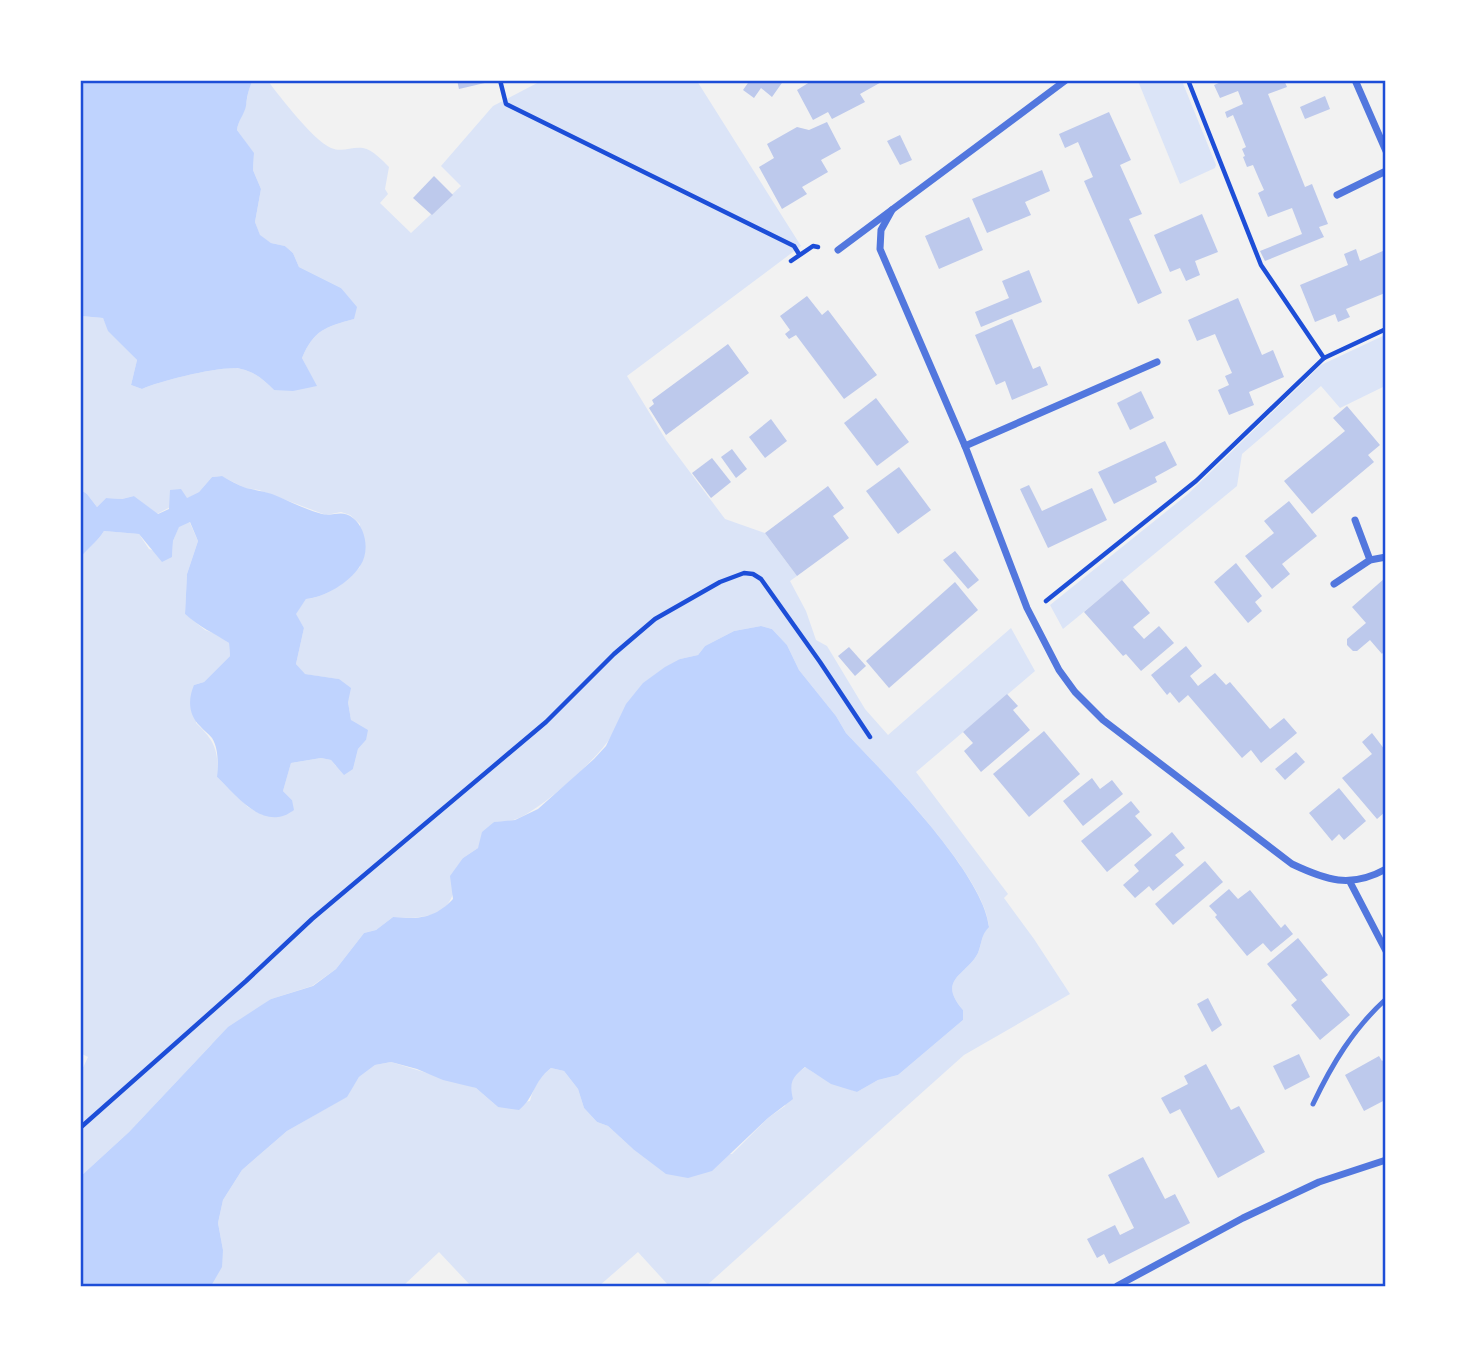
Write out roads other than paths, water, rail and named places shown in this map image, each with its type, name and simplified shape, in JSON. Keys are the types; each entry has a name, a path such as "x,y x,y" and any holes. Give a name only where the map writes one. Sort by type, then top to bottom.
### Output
{"street":[{"path":"838,250 1066,80"},
{"path":"1355,80 1385,151"},
{"path":"1337,195 1385,171"},
{"path":"892,210 881,230 880,248 965,446 1029,614 1059,670 1075,692 1103,720 1292,864 1318,877 1350,882 1376,875 1385,869"},
{"path":"965,446 1157,362"},
{"path":"1355,520 1370,560"},
{"path":"1334,584 1370,560 1385,557"},
{"path":"1350,882 1385,951"},
{"path":"1117,1286 1218,1230 1318,1182 1385,1160"}],"lane":[{"path":"1313,1104 1331,1066 1362,1023 1385,999"}],"water":[{"path":"81,80 252,82 237,130 254,153 253,170 261,189 255,222 260,235 271,243 285,246 293,253 299,267 341,288 357,307 354,319 322,331 306,349 302,358 317,386 293,391 274,390 255,374 232,368 191,374 142,389 131,385 137,360 108,331 103,318 81,316"},
{"path":"222,476 246,488 272,494 315,512 349,515 364,534 365,554 350,578 336,588 306,599 296,614 304,628 296,664 305,674 339,679 351,688 348,702 351,720 368,730 366,740 358,749 353,769 344,775 331,760 321,758 291,763 283,791 292,800 294,810 280,817 269,817 252,810 217,777 216,747 211,736 201,728 191,711 190,701 194,685 204,682 230,656 229,643 185,614 187,574 198,541 190,522 179,527 173,541 172,557 162,562 139,534 104,531 81,557 81,490 97,507 106,498 122,499 134,496 158,514 169,509 170,490 181,489 187,498 199,492 212,477"},
{"path":"761,626 772,629 787,645 799,670 836,716 846,733 907,798 952,853 983,905 989,927 978,953 953,984 952,991 963,1010 963,1020 898,1075 878,1080 857,1092 831,1084 805,1067 793,1081 793,1099 768,1118 712,1171 688,1178 666,1174 608,1126 597,1122 584,1108 578,1089 564,1071 551,1068 545,1073 519,1110 498,1107 476,1088 443,1080 417,1069 391,1062 375,1065 359,1077 347,1097 287,1131 242,1170 223,1200 218,1223 223,1250 222,1267 211,1286 81,1284 81,1176 129,1132 228,1027 271,999 313,986 336,969 364,933 376,930 393,917 426,916 446,906 453,899 450,876 463,858 478,848 482,832 494,822 515,820 538,809 594,759 606,746 626,704 643,683 680,659 698,655 705,646 734,631"}]}
